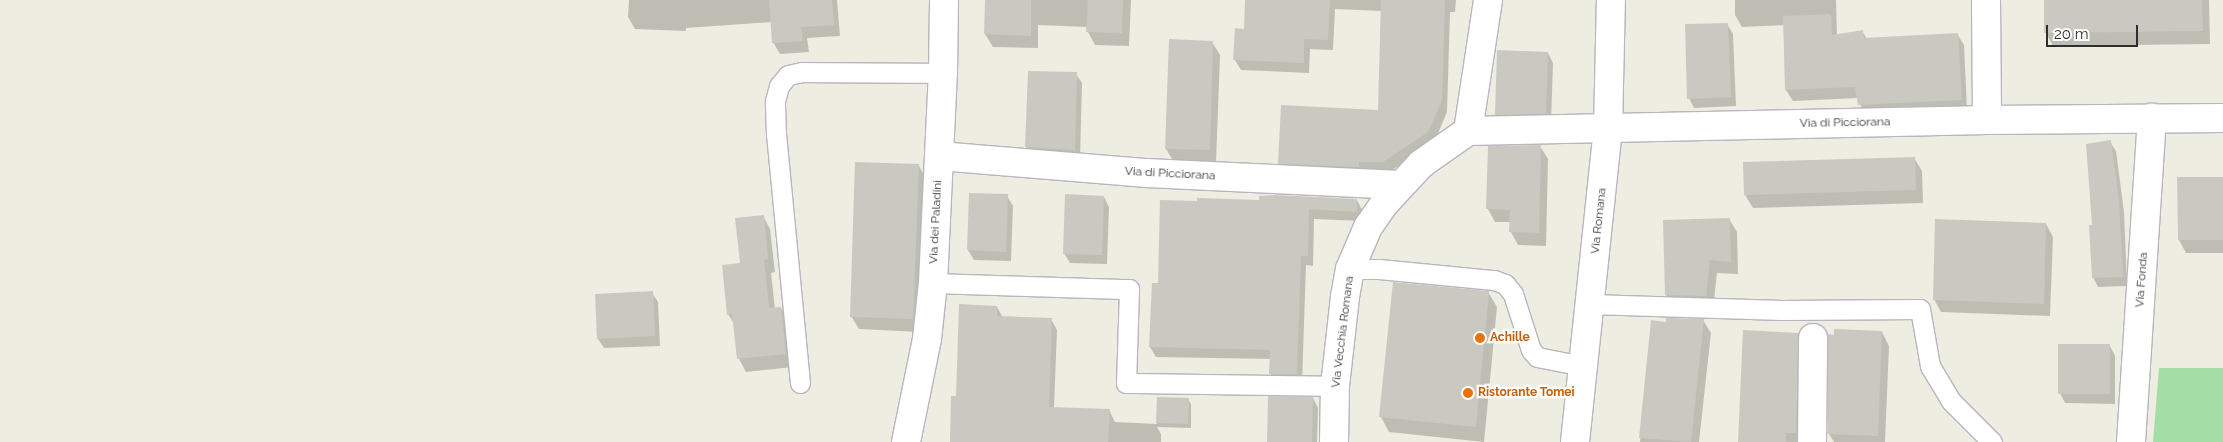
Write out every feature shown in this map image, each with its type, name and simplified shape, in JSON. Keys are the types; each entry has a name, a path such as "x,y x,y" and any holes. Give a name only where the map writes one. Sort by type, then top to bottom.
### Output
{"street":[{"name":"Via dei Paladini","path":"906,442 927,339 933,283 944,73 944,0"},
{"path":"1468,131 1488,0"},
{"name":"Via Romana","path":"1575,442 1608,129 1611,0"},
{"path":"1986,0 1987,120"},
{"name":"Via Fonda","path":"2131,442 2152,118"},
{"name":"Via di Picciorana","path":"1468,131 1987,120 2223,118"},
{"name":"Via Vecchia Romana","path":"1334,442 1336,386 1345,297 1350,269 1368,228 1384,204 1422,164 1468,131"},
{"name":"Via di Picciorana","path":"939,156 1147,173 1402,185"},
{"path":"1812,442 1813,338"}],"lane":[{"path":"800,382 776,134 775,101 779,86 788,75 802,72 944,73"},
{"path":"1350,269 1379,269 1494,280 1504,284 1513,294 1531,350 1537,357 1583,366"},
{"path":"933,283 1129,289 1126,383 1336,386"},
{"path":"1590,304 1782,310 1920,310 1930,366 1951,401 1992,442"}],"green space":[{"path":"2159,368 2223,368 2223,442 2153,442"}],"building":[{"path":"769,0 832,0 834,25 801,27 803,41 772,43"},
{"path":"985,0 1031,0 1031,36 984,34"},
{"path":"1088,0 1123,0 1122,33 1086,32"},
{"path":"1245,0 1330,0 1328,40 1304,39 1304,63 1233,60 1235,28 1244,29"},
{"path":"1381,0 1445,0 1442,101 1428,132 1383,162 1359,162 1359,167 1278,164 1281,105 1378,110"},
{"path":"2044,0 2202,0 2203,31 2044,33"},
{"path":"1831,14 1832,35 1863,30 1864,38 1958,33 1962,100 1858,105 1855,87 1785,90 1783,16"},
{"path":"1728,23 1731,97 1687,99 1685,24"},
{"path":"1169,39 1213,41 1210,150 1165,149"},
{"path":"1497,50 1548,52 1546,114 1495,115"},
{"path":"1028,71 1077,72 1075,150 1025,147"},
{"path":"2111,140 2119,201 2123,277 2092,278 2089,225 2092,225 2086,144"},
{"path":"1541,145 1539,233 1509,232 1510,210 1486,209 1488,146"},
{"path":"1915,157 1916,190 1744,195 1743,162"},
{"path":"855,162 919,164 913,319 850,317"},
{"path":"2177,177 2223,177 2223,240 2178,240"},
{"path":"969,193 1008,194 1006,252 967,250"},
{"path":"1065,194 1104,196 1102,255 1063,254"},
{"path":"1276,195 1357,199 1357,212 1309,209 1308,256 1301,256 1297,374 1269,374 1270,350 1149,347 1152,283 1158,283 1160,200 1197,201 1197,198 1259,200 1259,196"},
{"path":"764,215 768,259 764,260 769,308 781,307 786,354 737,359 732,314 727,315 722,265 740,263 735,218"},
{"path":"1730,218 1731,262 1710,260 1706,296 1665,295 1663,220"},
{"path":"1935,219 2046,223 2044,304 1933,300"},
{"path":"1393,282 1489,291 1476,427 1379,417"},
{"path":"653,291 655,336 597,339 595,294"},
{"path":"959,304 997,306 997,316 1052,318 1049,407 1110,409 1108,442 950,442 951,396 956,396"},
{"path":"1666,318 1704,319 1691,442 1639,438 1651,320 1666,322"},
{"path":"1834,329 1882,331 1878,436 1828,434 1828,334 1834,335"},
{"path":"1743,330 1799,333 1796,433 1786,433 1786,442 1738,442"},
{"path":"2058,344 2110,344 2110,394 2058,394"},
{"path":"1268,396 1313,397 1312,442 1267,442"},
{"path":"1157,397 1189,398 1188,424 1156,423"}],"place":[{"name":"Achille","path":"1480,338"},
{"name":"Ristorante Tomei","path":"1468,393"}]}
